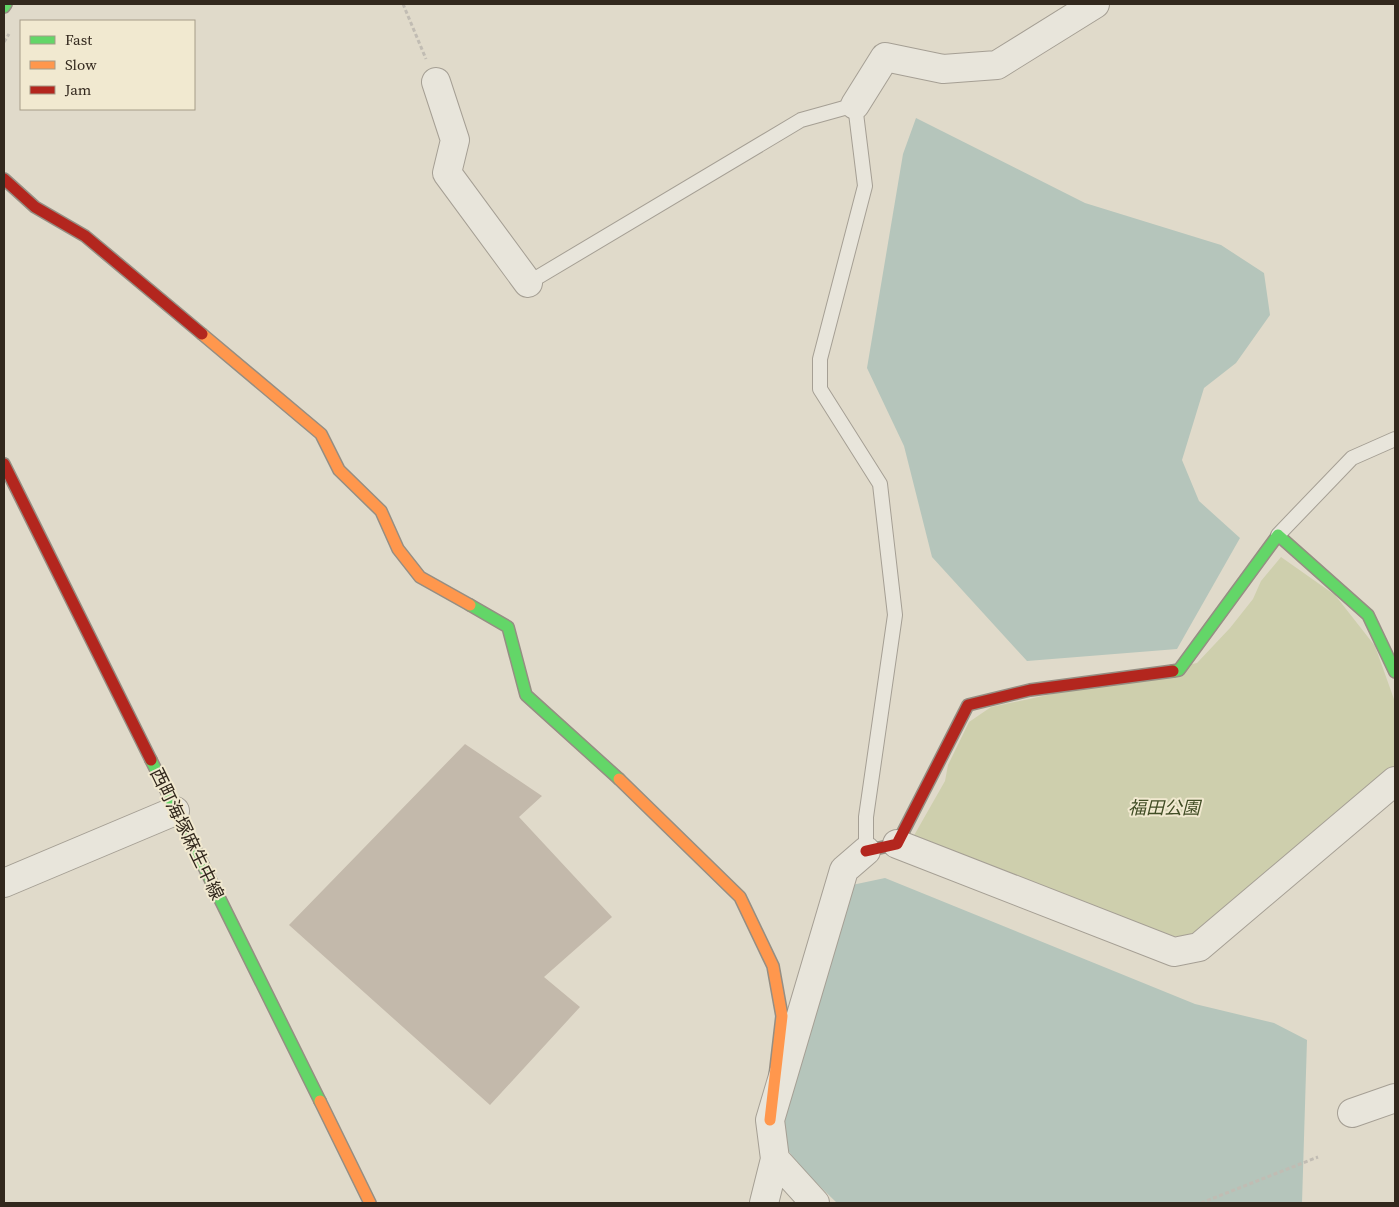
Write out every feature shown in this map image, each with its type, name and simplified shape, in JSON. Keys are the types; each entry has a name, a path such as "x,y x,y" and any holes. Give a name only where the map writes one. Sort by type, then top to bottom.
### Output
{"main road":[{"path":"4,179 34,207 85,236 321,434 339,470 381,511 398,549 420,577 508,627 526,695 645,802 740,897 773,966 782,1016 770,1120"},
{"name":"西町海塚麻生中線","path":"4,464 370,1203"},
{"path":"866,851 897,844 968,705 1030,690 1179,670 1244,579 1278,536 1368,615 1395,672"}],"street":[{"path":"854,105 885,57 943,69 997,65 1095,4"},
{"path":"436,82 455,140 447,172 528,283"},
{"path":"897,844 1174,952 1199,947 1395,781"},
{"path":"4,883 175,811"},
{"path":"764,1203 775,1159 770,1120 844,870 866,851"},
{"path":"1352,1113 1395,1098"},
{"path":"775,1159 815,1203"}],"lane":[{"path":"528,283 802,120 854,105 864,186 820,358 820,388 880,484 895,615 866,817 866,851"},
{"path":"1278,536 1352,458 1395,439"}],"path":[{"path":"403,4 436,82"},
{"path":"1201,1203 1318,1157"}],"green space":[{"name":"福田公園","path":"1281,557 1335,595 1375,646 1395,702 1395,771 1202,932 1185,938 1163,934 912,839 945,781 948,765 969,722 991,707 1197,663 1230,628 1253,599 1261,581"}],"shaded area":[{"path":"916,118 1085,203 1221,245 1264,273 1270,315 1236,363 1204,388 1182,460 1199,501 1240,538 1177,649 1027,661 932,557 904,446 867,368 903,154"},
{"path":"885,878 1195,1004 1274,1023 1307,1040 1302,1203 837,1203 800,1167 785,1146 782,1112 852,885"}],"building":[{"path":"465,744 542,796 519,817 612,917 544,977 580,1007 490,1105 289,925"}],"traffic: fast":[{"path":"1173,671 1179,670 1278,535 1368,615 1395,672"},
{"path":"470,605 508,627 526,695 619,779"},
{"path":"151,760 320,1101"}],"traffic: slow":[{"path":"202,334 321,434 339,470 381,511 398,549 420,577 470,605"},
{"path":"619,779 740,897 773,966 782,1016 770,1120"},
{"path":"320,1101 370,1203"}],"traffic: jam":[{"path":"4,179 35,207 85,236 202,334"},
{"path":"4,464 151,760"},
{"path":"866,851 897,844 968,705 1030,690 1173,671"}]}
